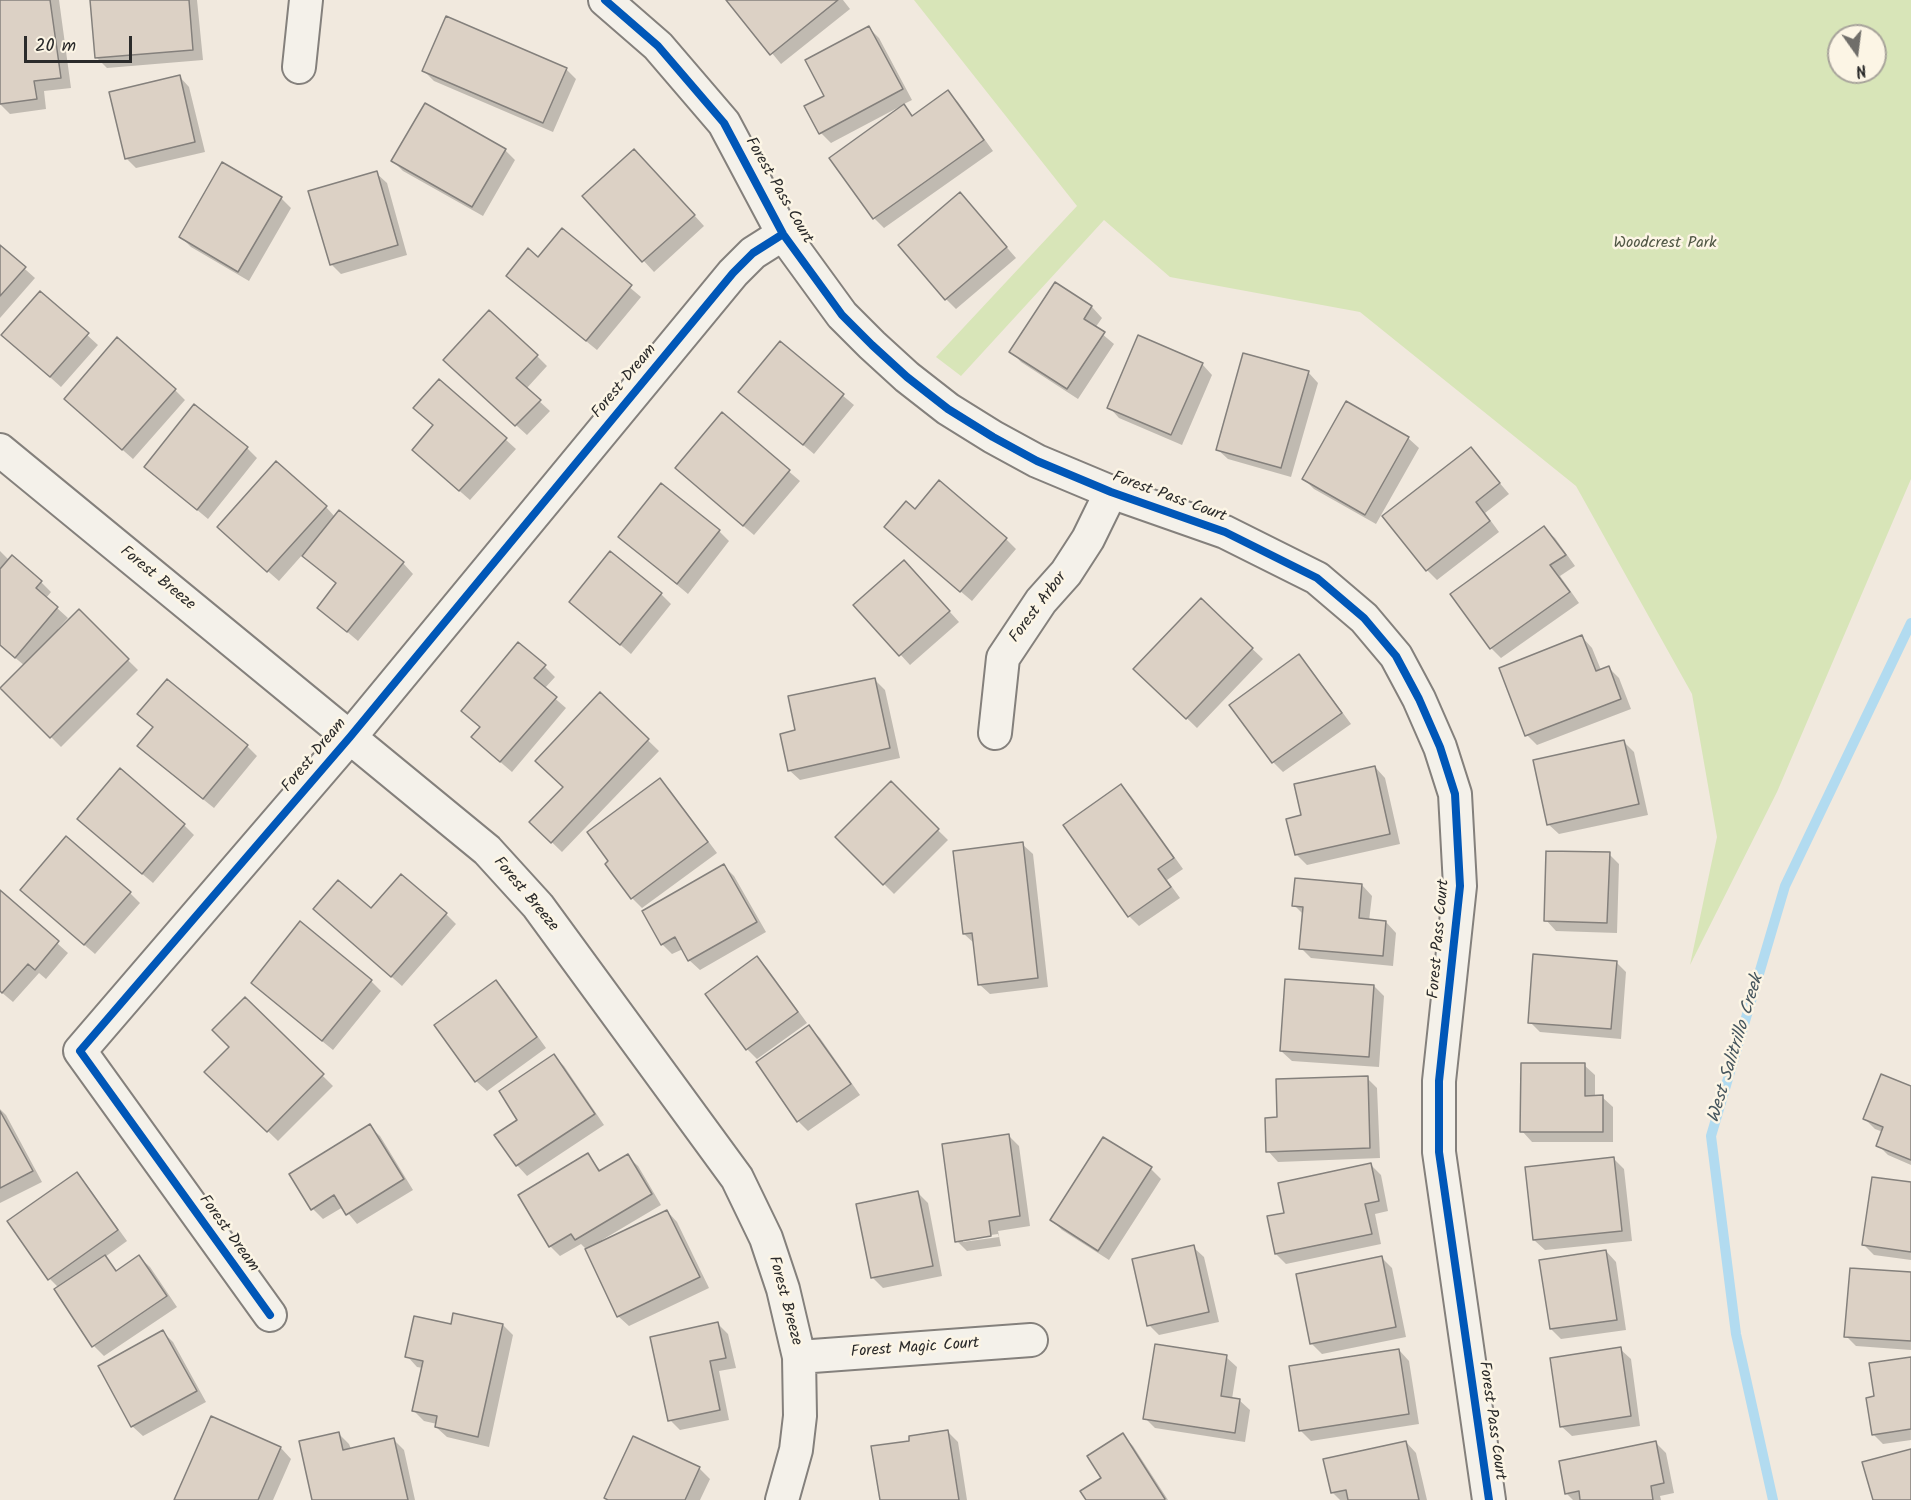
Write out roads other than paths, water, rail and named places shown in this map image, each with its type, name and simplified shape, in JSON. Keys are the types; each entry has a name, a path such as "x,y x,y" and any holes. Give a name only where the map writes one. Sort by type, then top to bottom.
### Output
{"street":[{"path":"299,67 306,0"},
{"name":"Forest Pass Court","path":"605,0 658,46 724,123 783,234 842,315 908,377 948,409 1037,461 1111,492 1225,532 1317,578 1364,618 1396,656 1419,699 1440,747 1455,794 1460,886 1439,1081 1439,1152 1489,1500"},
{"name":"Forest Dream","path":"270,1316 80,1051 350,737 733,273 753,253 783,234"},
{"name":"Forest Breeze","path":"0,450 487,849 538,906 737,1178 766,1238 783,1289 799,1358 800,1416 796,1450 782,1500"},
{"name":"Forest Arbor","path":"994,733 1003,658 1041,601 1066,573 1088,539 1111,492"},
{"name":"Forest Magic Court","path":"799,1358 1031,1340"}],"waterway":[{"name":"West Salitrillo Creek","path":"1773,1500 1736,1334 1711,1136 1785,886 1911,623"}],"park label":[{"name":"Woodcrest Park","path":"1665,244"}]}
